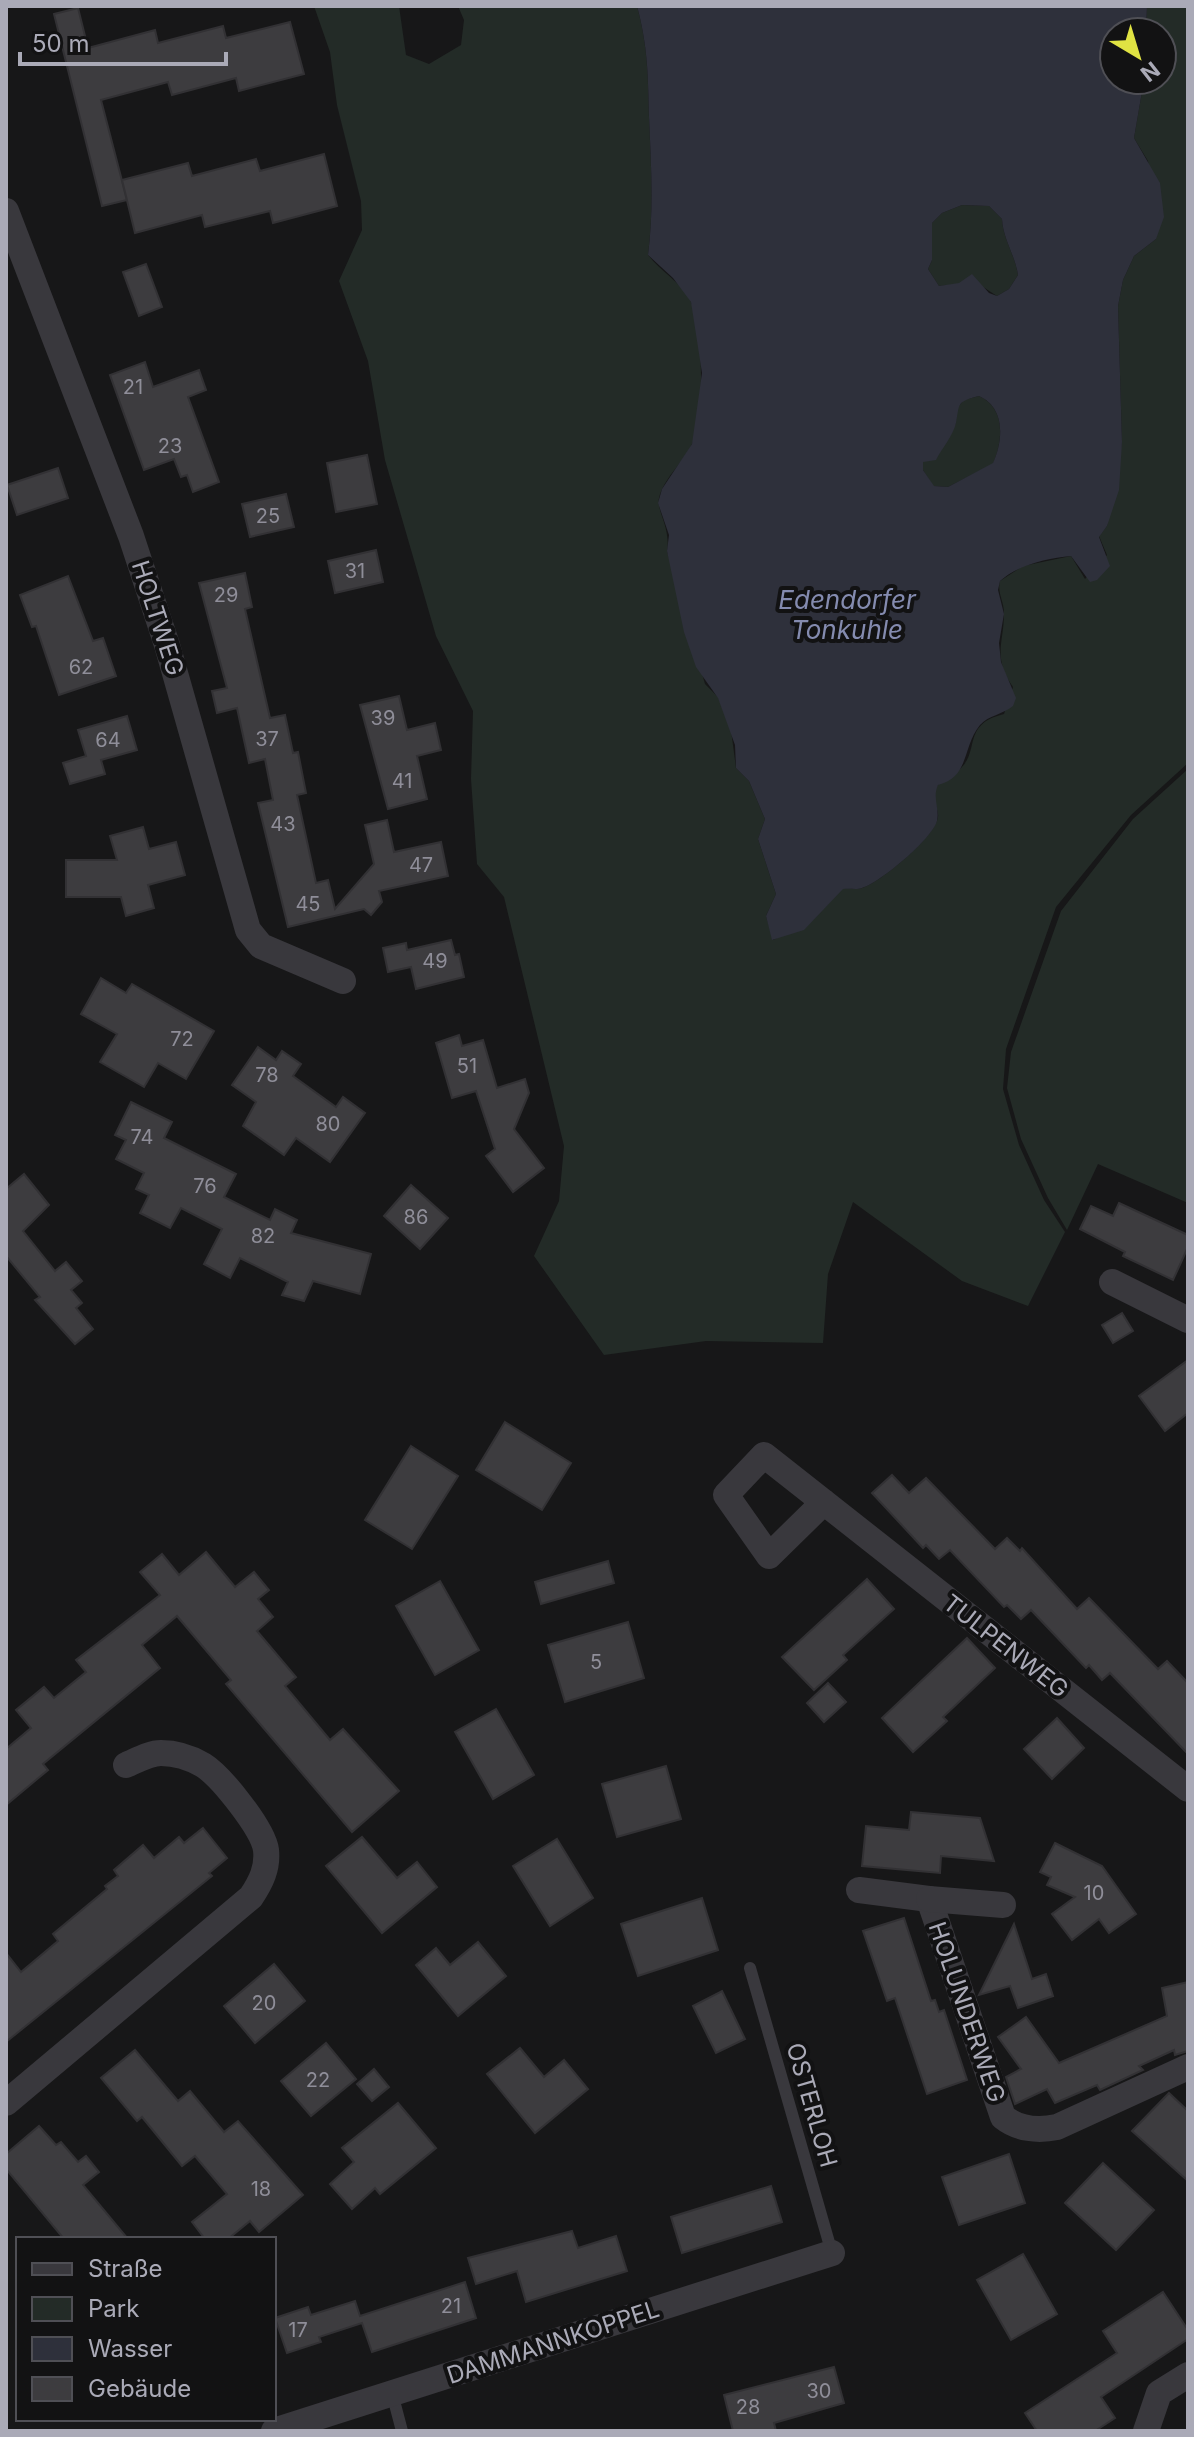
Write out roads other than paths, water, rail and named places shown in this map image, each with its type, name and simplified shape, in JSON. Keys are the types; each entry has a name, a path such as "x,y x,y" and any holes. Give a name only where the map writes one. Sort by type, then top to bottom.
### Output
{"street":[{"name":"HOLTWEG","path":"6,211 131,536 191,718 248,930 261,946 343,981"},
{"path":"1112,1282 1188,1320"},
{"name":"TULPENWEG","path":"824,1502 1188,1789"},
{"path":"6,2103 251,1897 261,1881 266,1865 266,1847 259,1832 212,1772 188,1758 157,1753 126,1765"},
{"name":"HOLUNDERWEG","path":"859,1890 1003,1905"},
{"name":"HOLUNDERWEG","path":"929,1899 1007,2120 1037,2129 1057,2127 1188,2067"},
{"name":"DAMMANNKOPPEL","path":"274,2431 832,2253"},
{"path":"1146,2431 1159,2393 1188,2375"}],"lane":[{"name":"OSTERLOH","path":"750,1968 832,2253"},
{"path":"392,2393 402,2431"}],"water":[{"name":"Edendorfer Tonkuhle","path":"637,6 1147,6 1147,16 1098,16 1098,96 1141,96 1134,138 1160,183 1164,217 1156,239 1134,256 1123,280 1118,306 1122,442 1119,490 1107,526 1099,537 1110,566 1097,580 1090,582 1071,556 1062,557 1024,567 1000,581 998,590 1004,614 999,643 1001,662 1016,698 1013,706 980,725 961,768 948,781 938,785 937,821 916,849 870,884 860,889 843,889 804,930 772,940 766,916 776,894 758,839 765,819 749,781 736,768 735,745 718,698 696,667 684,632 667,551 669,535 658,503 662,489 692,444 702,373 691,302 673,278 648,255 651,169 643,35","holes":["962,205 989,206 1002,219 1018,275 1009,289 997,296 989,293 972,274 959,283 939,286 928,269 932,260 932,223 942,213","979,396 988,401 1000,426 999,445 993,463 948,487 934,486 923,470 923,462 936,460 952,433 960,404"]}]}
